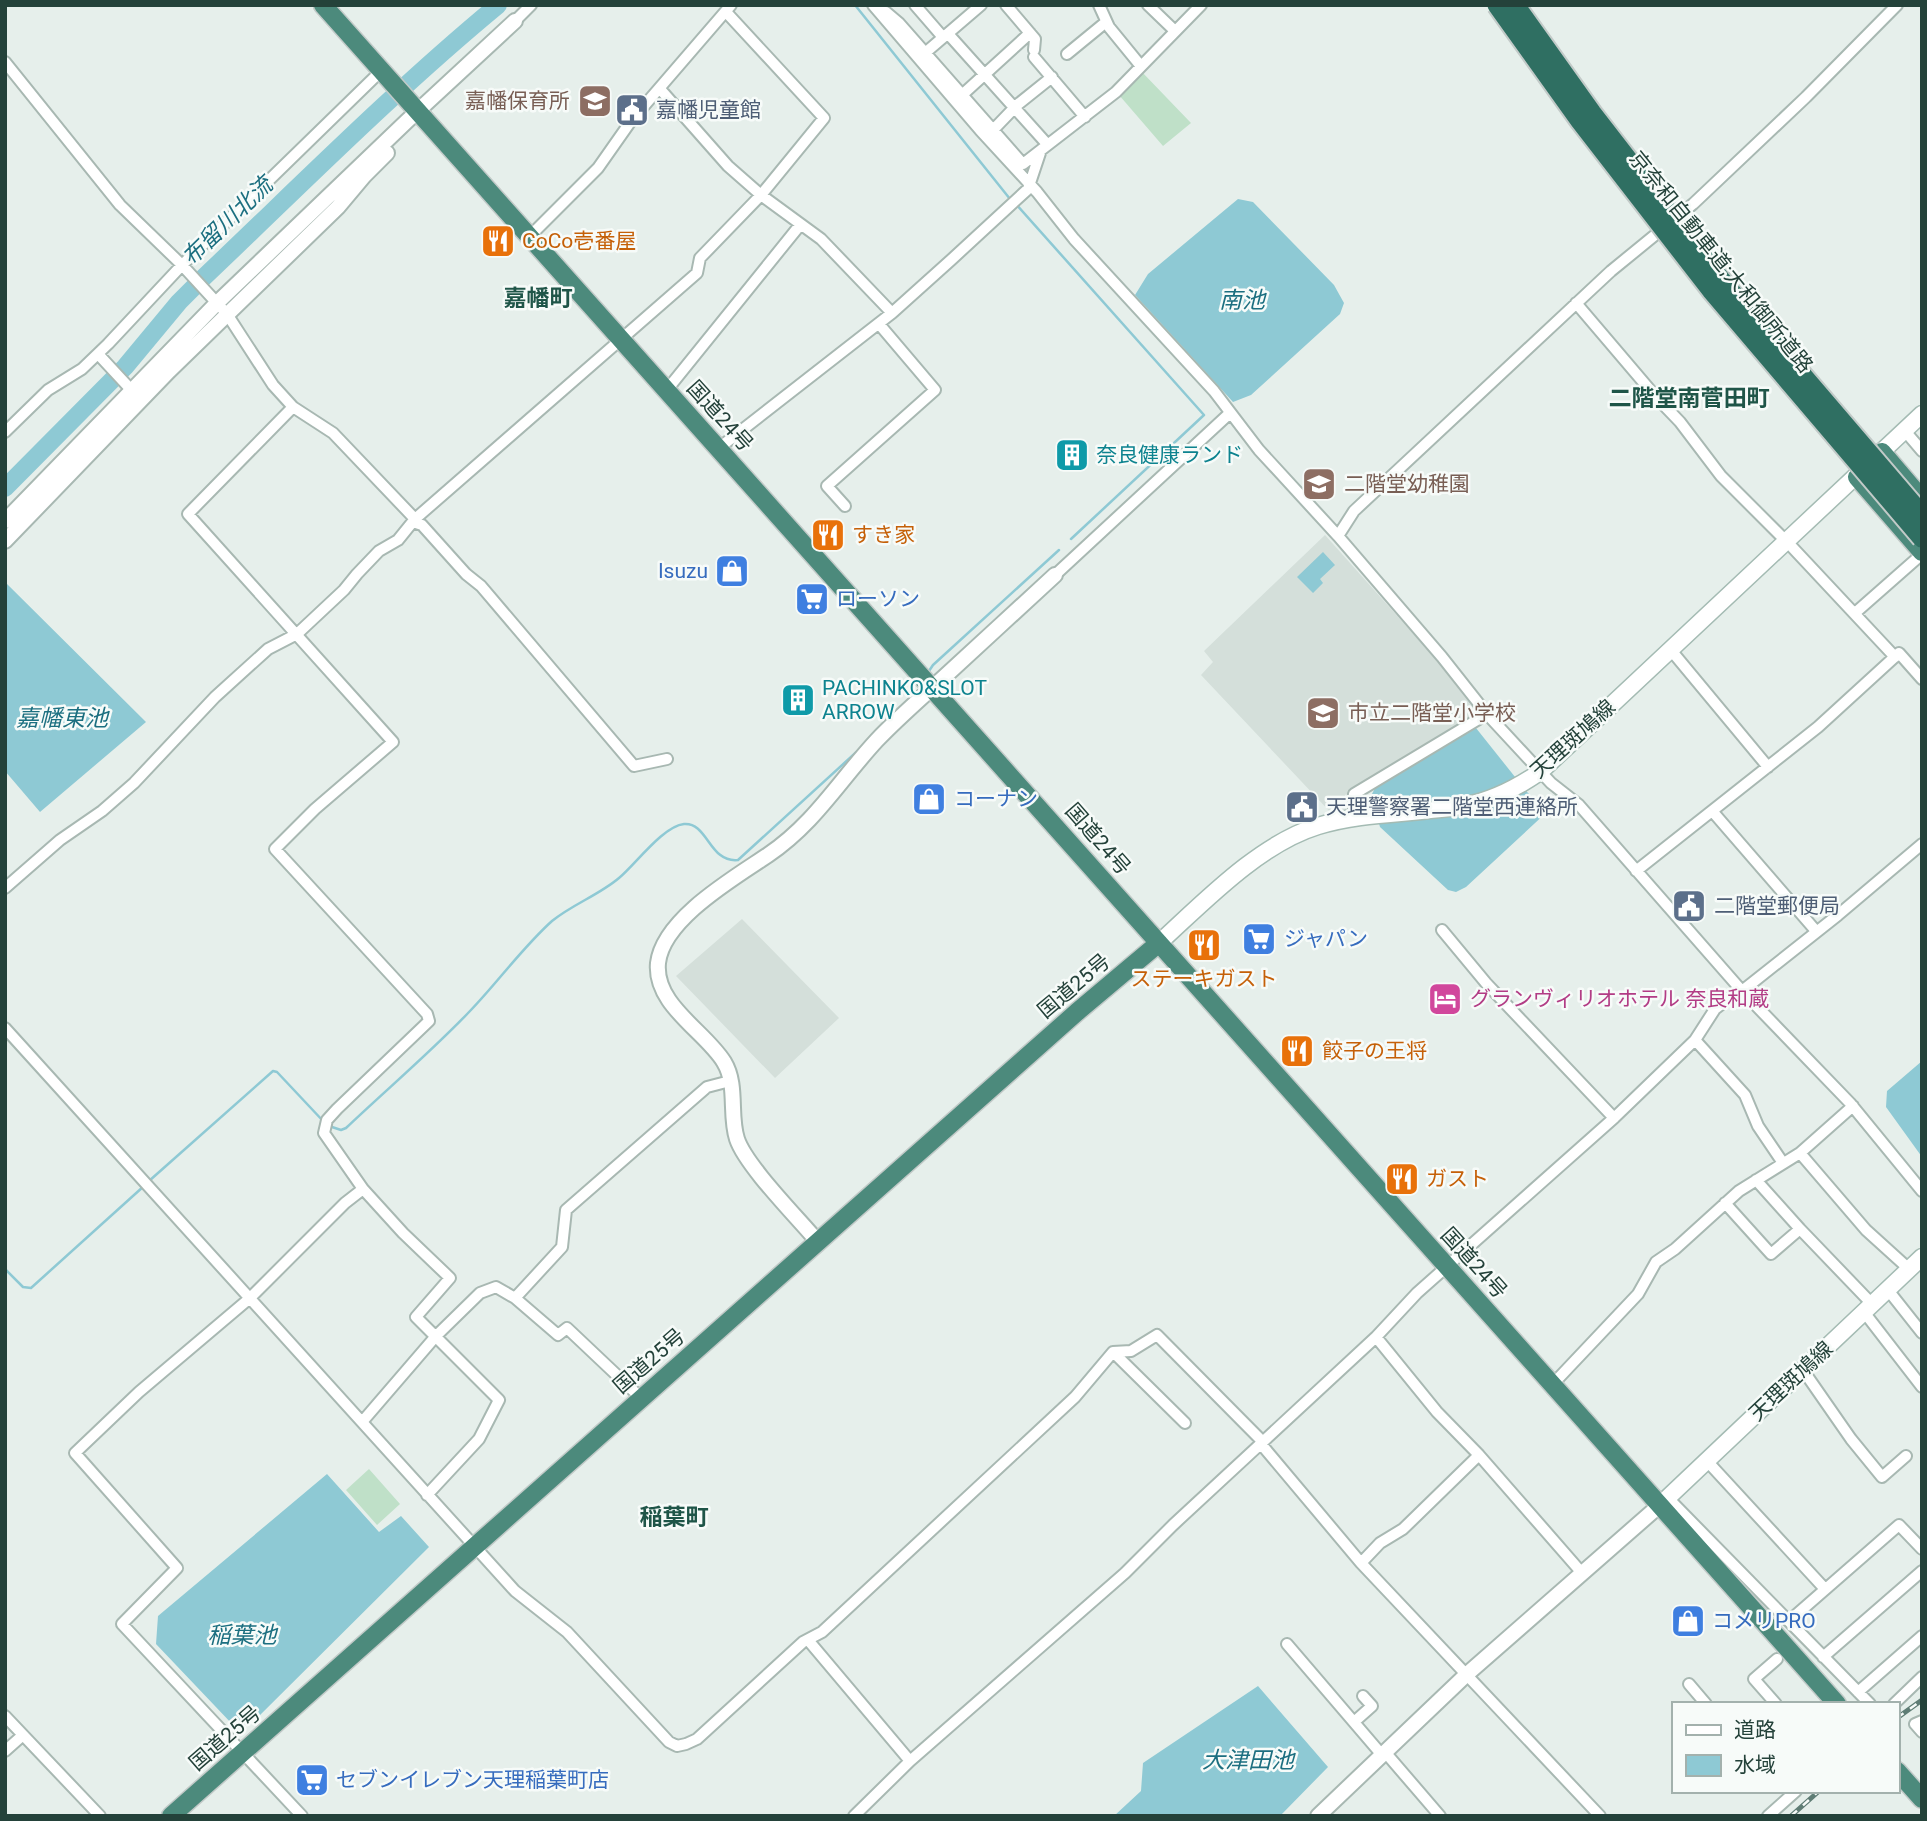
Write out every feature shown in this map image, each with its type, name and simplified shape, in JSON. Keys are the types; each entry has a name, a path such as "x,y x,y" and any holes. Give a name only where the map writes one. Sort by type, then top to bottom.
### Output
{"highway":[{"name":"国道24号","path":"323,5 1552,1385 1664,1502 1674,1521 1836,1702"},
{"name":"京奈和自動車道;大和御所道路","path":"1497,5 1580,121 1703,280 1922,538"},
{"name":"京奈和自動車道;大和御所道路","path":"1515,5 1592,113 1722,281 1922,515"},
{"path":"1882,453 1922,499"},
{"path":"1857,477 1922,553"},
{"name":"国道25号","path":"171,1816 1077,1012 1159,943"},
{"path":"1899,1773 1922,1798"}],"main road":[{"name":"天理斑鳩線","path":"1159,943 1242,870 1281,842 1318,826 1362,817 1467,806 1499,796 1533,777 1922,414"},
{"name":"天理斑鳩線","path":"1664,1502 1922,1257"}],"street":[{"path":"5,521 219,305 407,121 416,109 531,5"},
{"path":"915,5 941,35 950,36 1015,108 1044,147"},
{"path":"925,53 981,5"},
{"path":"1006,5 1035,39 1034,53 1085,117"},
{"path":"1098,5 1106,22 1140,65"},
{"path":"1148,5 1175,31"},
{"path":"1338,536 1354,511 1611,271 1693,204 1806,97 1897,5"},
{"path":"1023,164 1116,92 1197,7"},
{"path":"5,888 60,839 102,811 134,783 215,697 268,649 297,634 344,590 379,551 398,540 414,521 697,273 700,258 761,195 824,118 729,9 631,121 598,168 529,237"},
{"path":"876,9 886,12 900,23 1023,164 1032,181 1074,239 1214,391 1259,450 1338,536 1442,657 1533,777 1579,805 1742,990 1853,1106 1922,1191"},
{"path":"876,9 980,130 1032,181"},
{"path":"1067,54 1106,22"},
{"path":"962,95 1030,33"},
{"path":"5,62 120,205 219,305 273,384 293,407 333,433 414,521 422,525 466,574 481,586 634,766 667,759"},
{"path":"5,432 48,390 99,355 184,267 387,76"},
{"path":"993,130 1052,77"},
{"path":"660,89 728,166 761,195 821,239 892,313"},
{"path":"719,449 879,324 1019,198 1032,181 1044,147"},
{"path":"666,390 800,225"},
{"path":"1576,303 1680,422 1721,476 1895,657"},
{"path":"845,506 827,486 935,390 879,324"},
{"path":"99,355 133,392"},
{"path":"5,541 133,392"},
{"path":"293,407 188,514 393,742 315,809 275,849 427,1014 429,1021 337,1109 324,1125 326,1138 363,1189 402,1233 450,1278 415,1317 499,1400 479,1439 427,1495"},
{"path":"818,1242 747,1159 737,1138 730,1082 724,1061 675,1006 662,987 658,966 662,946 674,928 701,903 782,845 809,822 876,741 1230,413"},
{"path":"1905,431 1922,451"},
{"path":"1855,613 1922,553"},
{"path":"1670,649 1768,767"},
{"path":"1636,871 1818,727 1899,653 1922,679"},
{"path":"1362,817 1353,801 1354,794 1487,714"},
{"path":"1713,812 1816,931"},
{"path":"854,1816 910,1761 1125,1573 1376,1337 1447,1266 1614,1118 1695,1040 1715,1009 1922,844"},
{"path":"1442,930 1486,984 1614,1118"},
{"path":"5,1028 515,1591 567,1632 669,1742 687,1744 697,1739 808,1640 822,1632 1076,1397 1113,1352 1130,1351 1157,1335 1262,1443 1361,1563 1600,1816"},
{"path":"1695,1040 1745,1095 1758,1126 1783,1163"},
{"path":"515,1298 562,1248 566,1210 707,1087 730,1082"},
{"path":"1552,1385 1638,1294 1656,1262 1675,1249 1725,1203 1800,1153 1853,1106"},
{"path":"1800,1153 1866,1230 1909,1269"},
{"path":"1756,1180 1868,1308 1922,1387"},
{"path":"302,1816 122,1624 177,1568 75,1453 139,1392 250,1298 345,1203 363,1189"},
{"path":"1725,1203 1771,1254 1800,1229"},
{"path":"362,1422 436,1336 480,1293 496,1287 515,1298 558,1335 567,1328 641,1398"},
{"path":"1888,1290 1922,1333"},
{"path":"1376,1337 1420,1393 1479,1455 1582,1573"},
{"path":"1113,1352 1185,1423"},
{"path":"1803,1370 1851,1439 1882,1477 1906,1456"},
{"path":"1361,1563 1380,1543 1403,1529 1479,1455"},
{"path":"1707,1461 1825,1589"},
{"path":"1318,1816 1466,1675 1664,1502 1789,1621 1868,1702"},
{"path":"1789,1621 1899,1525 1922,1549"},
{"path":"1823,1657 1922,1571"},
{"path":"1858,1692 1922,1636"},
{"path":"808,1640 910,1761"},
{"path":"1287,1644 1440,1816"},
{"path":"1774,1702 1754,1679 1777,1659"},
{"path":"1896,1702 1922,1677"},
{"path":"1689,1685 1704,1702"},
{"path":"1354,1722 1372,1706 1363,1696"},
{"path":"5,1716 100,1816"},
{"path":"1922,1721 1915,1724 1922,1732"},
{"path":"5,1751 23,1735"},
{"path":"1768,1816 1790,1793"}],"shaded area":[{"path":"1325,535 1434,657 1477,713 1345,795 1347,812 1333,815 1201,675 1213,662 1204,651"},
{"path":"742,919 839,1018 775,1078 676,976"}],"green space":[{"path":"1141,71 1191,123 1163,146 1119,95"},
{"path":"369,1469 400,1504 377,1525 346,1490"}],"water":[{"name":"南池","path":"1238,199 1253,202 1334,285 1344,303 1340,314 1251,395 1233,402 1135,295 1148,274"},
{"path":"1323,552 1335,565 1320,579 1323,583 1313,593 1297,577"},
{"name":"嘉幡東池","path":"5,582 146,722 40,812 5,771"},
{"path":"1476,728 1527,792 1548,811 1466,887 1456,892 1448,890 1380,827 1371,796 1375,788"},
{"path":"1922,1061 1922,1157 1886,1107 1887,1091"},
{"name":"稲葉池","path":"327,1474 379,1532 401,1516 429,1547 250,1725 234,1726 156,1644 158,1616"},
{"name":"大津田池","path":"1258,1686 1328,1767 1280,1816 1114,1816 1141,1791 1143,1763"}],"waterway":[{"name":"布留川北流","path":"5,488 125,367 179,302 202,279 384,105 498,5"},
{"path":"855,5 1010,199"},
{"path":"1015,203 1204,415 1071,539"},
{"path":"929,671 1059,550"},
{"path":"329,1126 341,1130 346,1128 455,1026 552,921 611,884 667,831 684,824 692,825 721,855 738,860 863,746"},
{"path":"149,1181 273,1071 277,1072 324,1122"},
{"path":"5,1269 23,1287 31,1288 144,1186"}],"railway":[{"path":"1899,1717 1922,1700"},
{"path":"1791,1816 1817,1793"}],"place":[{"name":"嘉幡保育所","path":"595,101"},
{"name":"嘉幡児童館","path":"632,110"},
{"name":"CoCo壱番屋","path":"498,241"},
{"name":"奈良健康ランド","path":"1072,455"},
{"name":"二階堂幼稚園","path":"1319,484"},
{"name":"すき家","path":"828,535"},
{"name":"Isuzu","path":"732,571"},
{"name":"ローソン","path":"812,599"},
{"name":"PACHINKO&SLOT ARROW","path":"798,700"},
{"name":"市立二階堂小学校","path":"1323,713"},
{"name":"コーナン","path":"929,799"},
{"name":"天理警察署二階堂西連絡所","path":"1302,807"},
{"name":"二階堂郵便局","path":"1689,906"},
{"name":"ジャパン","path":"1259,939"},
{"name":"ステーキガスト","path":"1204,945"},
{"name":"グランヴィリオホテル 奈良和蔵","path":"1445,999"},
{"name":"餃子の王将","path":"1297,1051"},
{"name":"ガスト","path":"1402,1179"},
{"name":"コメリPRO","path":"1688,1621"},
{"name":"セブンイレブン天理稲葉町店","path":"312,1780"}],"district":[{"name":"嘉幡町","path":"538,298"},
{"name":"二階堂南菅田町","path":"1689,398"},
{"name":"稲葉町","path":"674,1517"}]}
